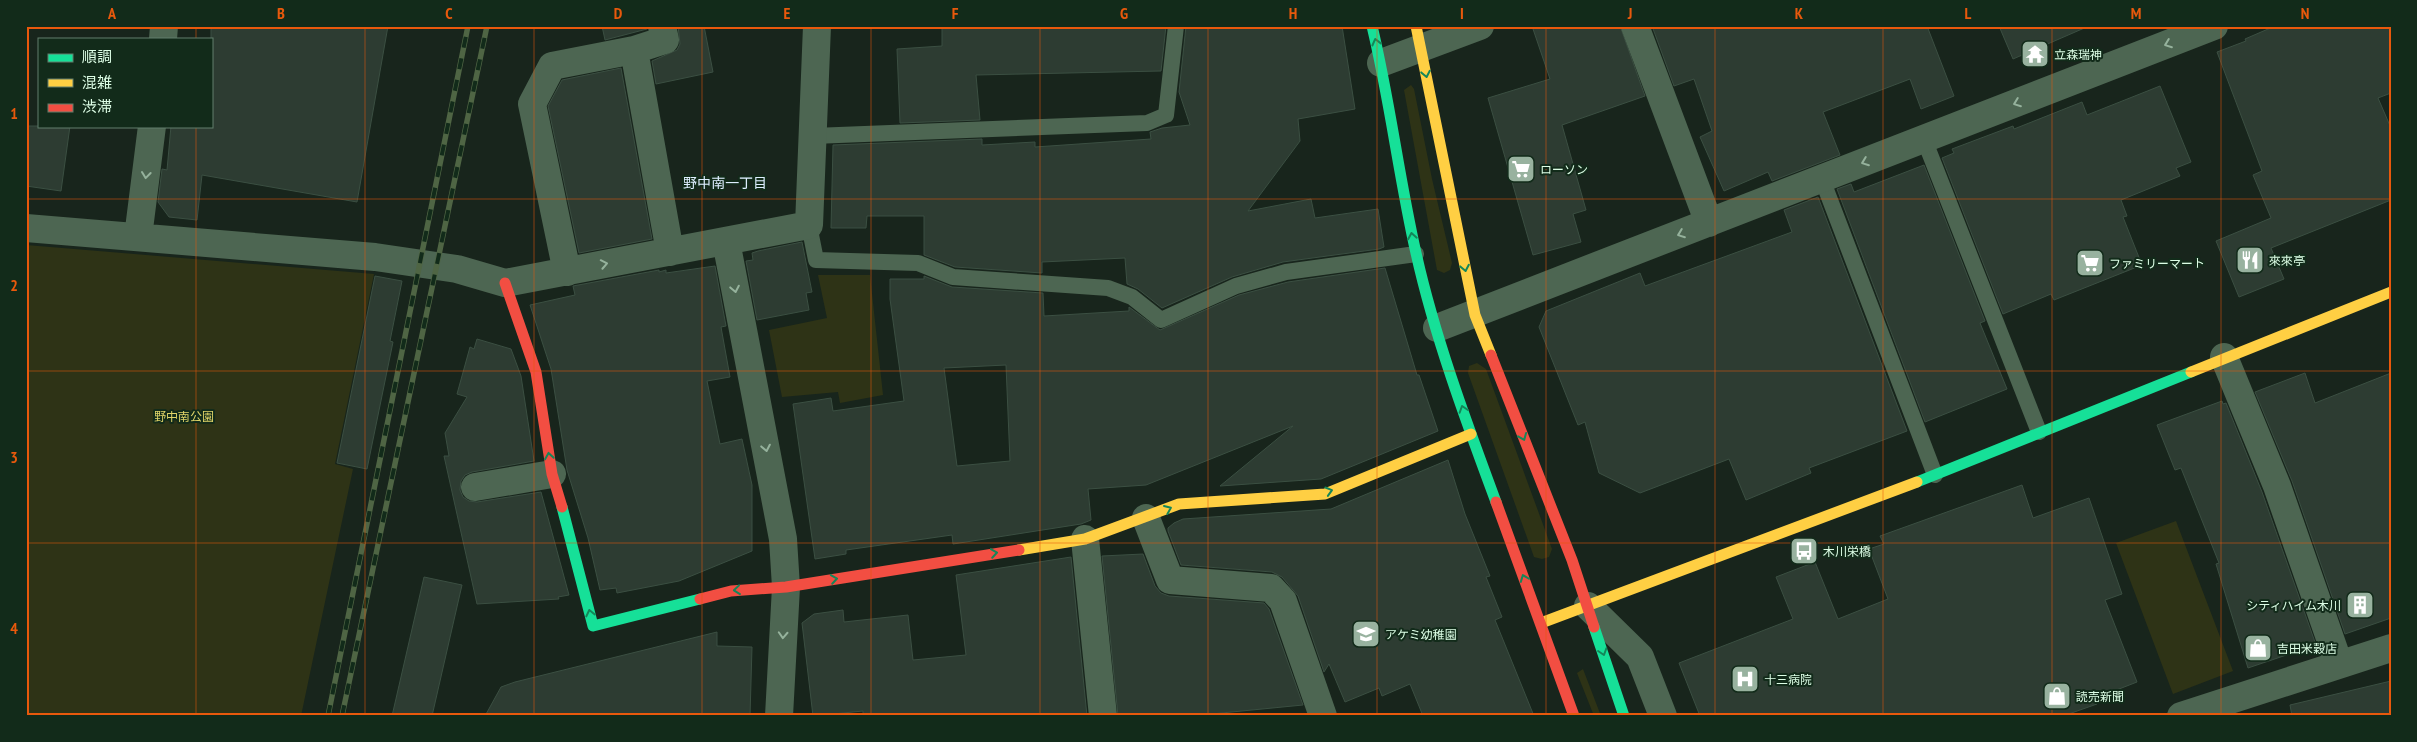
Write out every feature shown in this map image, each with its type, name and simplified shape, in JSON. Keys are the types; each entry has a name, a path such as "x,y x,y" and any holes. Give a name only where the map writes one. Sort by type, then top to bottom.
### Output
{"street":[{"path":"567,272 532,104 552,66 634,50 664,40 662,26"},
{"path":"26,228 375,257 457,269 505,283 809,225 817,26"},
{"path":"1372,26 1381,63 1416,254 1471,434 1574,716"},
{"path":"1381,63 1419,36 1480,26"},
{"path":"1635,26 1709,223"},
{"path":"1438,328 2214,26"},
{"path":"1419,36 1475,315 1572,560 1624,716"},
{"path":"634,50 670,252"},
{"path":"138,237 152,128"},
{"path":"726,241 783,539 786,587 779,716"},
{"path":"505,283 536,372 552,474 573,543 593,626 731,591 786,587 1085,539 1146,518 1179,504 1325,494 1471,434"},
{"path":"1541,624 1935,475 2224,357 2391,292"},
{"path":"2224,357 2278,486 2339,664"},
{"path":"475,487 552,474"},
{"path":"1146,518 1170,580 1272,588 1283,601 1317,715"},
{"path":"1085,539 1103,716"},
{"path":"1588,606 1640,657 1664,716"},
{"path":"2181,716 2228,708 2339,664 2391,648"}],"lane":[{"path":"813,136 1146,123 1166,115 1176,26"},
{"path":"1924,139 2039,432"},
{"path":"1822,179 1935,475"},
{"path":"809,225 816,260 918,264 953,277 1108,288 1132,297 1162,320 1236,286 1286,272 1416,254"}],"green space":[{"path":"1411,85 1414,89 1432,179 1452,263 1450,270 1444,273 1437,270 1404,90"},
{"name":"野中南公園","path":"26,245 374,274 335,464 353,469 301,716 26,716"},
{"path":"818,275 870,275 883,395 840,403 838,392 782,397 769,330 827,318"},
{"path":"1477,363 1486,369 1552,549 1549,557 1542,559 1534,557 1468,373 1469,366"},
{"path":"2176,521 2233,671 2173,694 2116,543"},
{"path":"1583,669 1601,716 1594,716 1577,673"}],"building":[{"path":"211,26 388,26 357,202 202,175 197,220 169,217 158,202 162,169 167,170 171,128 212,128"},
{"path":"602,26 647,26 647,29 605,40"},
{"path":"678,26 704,26 713,72 656,84 652,61 677,50 680,44"},
{"path":"942,26 1166,26 1161,71 976,75 980,120 900,123 897,49 942,46"},
{"path":"1186,26 1342,26 1355,109 1298,119 1300,141 1248,211 1311,199 1315,218 1378,209 1384,247 1283,262 1232,277 1162,308 1138,289 1127,284 1125,258 1042,262 1042,273 955,267 924,255 924,216 867,216 866,228 831,228 833,145 982,139 982,145 1035,142 1035,147 1151,139 1150,132 1162,128 1190,125 1179,92"},
{"path":"1532,26 1620,26 1645,96 1562,125 1586,210 1573,214 1581,242 1533,255 1488,98 1550,79"},
{"path":"1652,26 1927,26 1954,96 1921,109 1910,79 1823,112 1840,155 1772,181 1768,172 1724,191 1700,137 1712,131 1694,79 1674,86"},
{"path":"1999,26 2089,26 2013,59"},
{"path":"2275,26 2391,26 2391,93 2378,98 2391,128 2391,200 2271,248 2284,279 2239,297 2216,241 2271,218 2253,175 2262,171 2217,52 2246,41 2245,39"},
{"path":"621,68 652,239 579,253 548,106 562,80"},
{"path":"2160,86 2191,162 2176,168 2180,176 2121,200 2127,216 2123,217 2142,265 2054,300 2051,294 2003,314 1942,158 1954,153 1952,149 2013,126 2014,129 2082,102 2087,115"},
{"path":"26,126 70,128 61,191 26,186"},
{"path":"1924,165 1985,321 1980,323 2007,389 1925,422 1837,189 1851,184 1854,192"},
{"path":"1818,197 1907,431 1809,468 1811,473 1746,500 1729,459 1640,493 1599,473 1585,422 1578,425 1539,327 1546,311 1640,273 1645,286 1792,232 1784,210"},
{"path":"802,242 812,292 806,293 809,310 757,320 746,261 753,260 752,253"},
{"path":"715,266 726,326 721,327 730,377 707,381 720,444 742,439 752,485 752,551 679,581 617,593 616,588 600,590 588,538 567,470 551,369 530,305 575,295 573,286 659,270 659,272 666,270 666,273"},
{"path":"1385,268 1417,375 1419,375 1438,431 1321,479 1220,486 1293,426 1146,485 1088,489 1091,520 1081,524 953,544 952,535 846,550 846,554 815,559 793,404 831,398 833,411 904,401 890,299 890,279 924,279 924,276 952,287 1043,293 1044,316 1129,311 1129,307 1160,330 1239,295 1288,282","holes":["1006,365 1010,461 957,466 944,368"]},
{"path":"375,276 402,281 390,341 393,342 367,469 337,463"},
{"path":"477,339 511,349 521,376 534,461 472,472 465,475 461,481 460,490 463,497 469,501 477,502 541,492 569,595 558,597 559,599 477,604 444,456 449,456 445,433 467,397 457,394 470,347 474,349"},
{"path":"2305,373 2315,403 2391,373 2391,618 2345,634 2292,481 2255,392"},
{"path":"2222,401 2223,404 2226,403 2262,492 2316,645 2248,668 2216,564 2219,563 2181,468 2175,470 2157,425"},
{"path":"1448,460 1465,514 1490,576 1486,577 1502,617 1495,620 1534,716 1423,716 1410,684 1382,696 1379,688 1345,702 1329,664 1324,672 1298,596 1282,577 1272,572 1181,565 1168,531 1168,528 1174,523 1183,519 1331,509"},
{"path":"2022,485 2033,518 2089,498 2122,594 2105,600 2137,682 2096,698 2097,704 2063,716 1700,716 1679,663 1793,619 1776,577 1815,562 1838,619 1888,599 1869,549 1884,544 1880,536"},
{"path":"1143,554 1155,586 1161,593 1169,596 1264,603 1269,609 1303,705 1191,716 1118,716 1102,556"},
{"path":"1071,557 1087,716 863,716 863,711 813,716 802,623 814,614 843,610 844,622 908,615 913,660 966,655 956,575"},
{"path":"424,577 462,585 432,716 392,716"},
{"path":"717,632 717,646 752,647 750,716 485,716 501,687"},
{"path":"2391,681 2391,716 2292,716 2290,705"}],"railway":[{"path":"328,716 468,26"},
{"path":"342,716 487,26"}],"traffic: fast":[{"path":"1372,26 1410,225 1432,316 1452,379 1496,502"},
{"path":"1917,482 2191,372"},
{"path":"562,507 593,626 700,599"},
{"path":"1594,627 1624,716"}],"traffic: slow":[{"path":"1416,26 1475,315 1491,355"},
{"path":"2191,372 2391,292"},
{"path":"1019,550 1085,539 1179,504 1325,494 1471,434"},
{"path":"1541,623 1917,482"}],"traffic: jam":[{"path":"505,283 536,372 552,474 562,507"},
{"path":"1491,355 1572,560 1594,627"},
{"path":"1496,502 1574,716"},
{"path":"700,599 731,591 786,587 1019,550"}],"place":[{"name":"立森瑞神","path":"2035,54"},
{"name":"ローソン","path":"1521,169"},
{"name":"來來亭","path":"2250,260"},
{"name":"ファミリーマート","path":"2090,263"},
{"name":"木川栄橋","path":"1804,551"},
{"name":"シティハイム木川","path":"2360,605"},
{"name":"アケミ幼稚園","path":"1366,634"},
{"name":"吉田米穀店","path":"2258,648"},
{"name":"十三病院","path":"1745,679"},
{"name":"読売新聞","path":"2057,696"}],"district":[{"name":"野中南一丁目","path":"725,183"}]}
